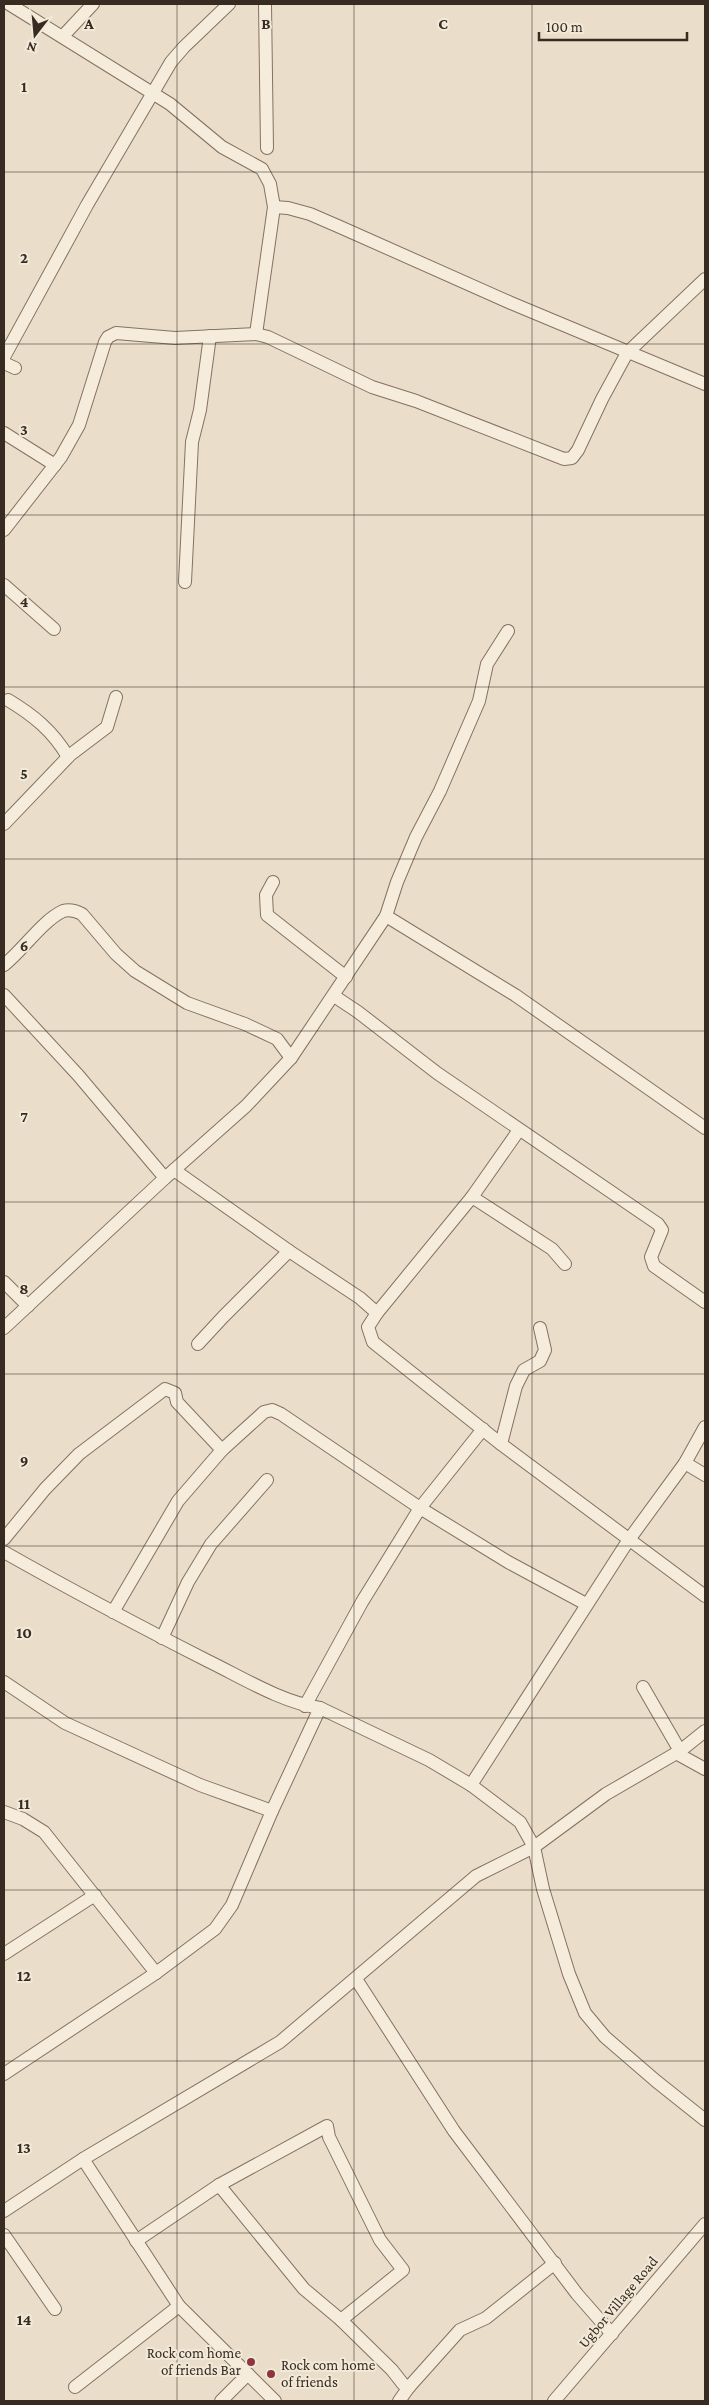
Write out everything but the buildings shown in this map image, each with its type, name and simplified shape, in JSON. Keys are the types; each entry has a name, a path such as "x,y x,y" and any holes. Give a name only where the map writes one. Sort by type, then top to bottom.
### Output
{"street":[{"path":"9,4 170,104 222,147 262,169 270,184 274,207 256,334"},
{"path":"63,36 93,4"},
{"path":"4,357 87,205 171,62 229,4"},
{"path":"265,4 268,148"},
{"path":"274,207 288,208 310,214 627,353 705,384"},
{"path":"4,530 55,465 79,425 101,350 108,337 116,333 175,338 256,334 310,356 372,387 416,401 564,459 572,458 578,450 602,399 627,353 705,279"},
{"path":"185,582 192,442 200,410 210,336"},
{"path":"4,433 55,465"},
{"path":"4,585 54,629"},
{"path":"4,1328 246,1106 291,1058 386,916 396,882 416,837 440,791 479,701 487,664 508,631"},
{"path":"4,824 68,757 107,727 116,697"},
{"path":"8,700 25,710 42,724 58,740 68,757"},
{"path":"273,882 266,895 267,915 346,977"},
{"path":"4,965 50,920 64,911 77,911 82,914 116,954 135,971 187,1003 245,1024 278,1039 291,1058"},
{"path":"386,916 515,995 705,1128"},
{"path":"4,995 170,1174 360,1298 377,1313"},
{"path":"334,996 437,1073 658,1224 662,1230 650,1257 654,1266 705,1302"},
{"path":"519,1130 472,1197 377,1313 368,1327 373,1342 501,1444 628,1541 705,1596"},
{"path":"472,1197 552,1250 565,1264"},
{"path":"198,1344 288,1251"},
{"path":"4,1282 28,1306"},
{"path":"501,1444 516,1386 524,1370 540,1361 545,1350 540,1328"},
{"path":"4,1539 46,1489 79,1454 165,1389 175,1393 178,1402 222,1450"},
{"path":"113,1612 178,1501 222,1450 264,1412 272,1410 281,1414 420,1508 508,1562 586,1604"},
{"path":"471,1785 586,1604 628,1541 685,1463 705,1427"},
{"path":"305,1706 362,1602 420,1508 483,1429"},
{"path":"685,1463 705,1475"},
{"path":"162,1638 188,1582 211,1544 267,1480"},
{"path":"4,1552 162,1638 254,1684 305,1706 320,1708 429,1760 471,1785 520,1822 534,1847 546,1898 569,1974 585,2013 606,2037 648,2075 705,2120"},
{"path":"4,1682 66,1723 200,1785 272,1811"},
{"path":"643,1687 678,1752 705,1768"},
{"path":"4,2074 156,1973 215,1929 232,1905 272,1811 320,1708"},
{"path":"4,2211 83,2159 280,2042 476,1876 534,1847 606,1794 678,1752 705,1731"},
{"path":"4,1812 23,1819 44,1832 156,1973"},
{"path":"4,1954 95,1895"},
{"path":"356,1979 454,2131 577,2294 612,2334"},
{"path":"136,2241 219,2185 327,2126 329,2137 380,2240 403,2270 341,2320"},
{"path":"83,2159 180,2306 275,2401"},
{"path":"219,2185 304,2289 341,2320 392,2370 403,2384 409,2387"},
{"name":"Ugbor Village Road","path":"558,2400 705,2224"},
{"path":"4,2235 54,2309"},
{"path":"399,2401 409,2387 460,2330 486,2318 555,2263"},
{"path":"75,2387 180,2306"},
{"path":"220,2401 248,2374"}],"place":[{"name":"Rock com home of friends Bar","path":"251,2362"},
{"name":"Rock com home of friends","path":"271,2374"}]}
